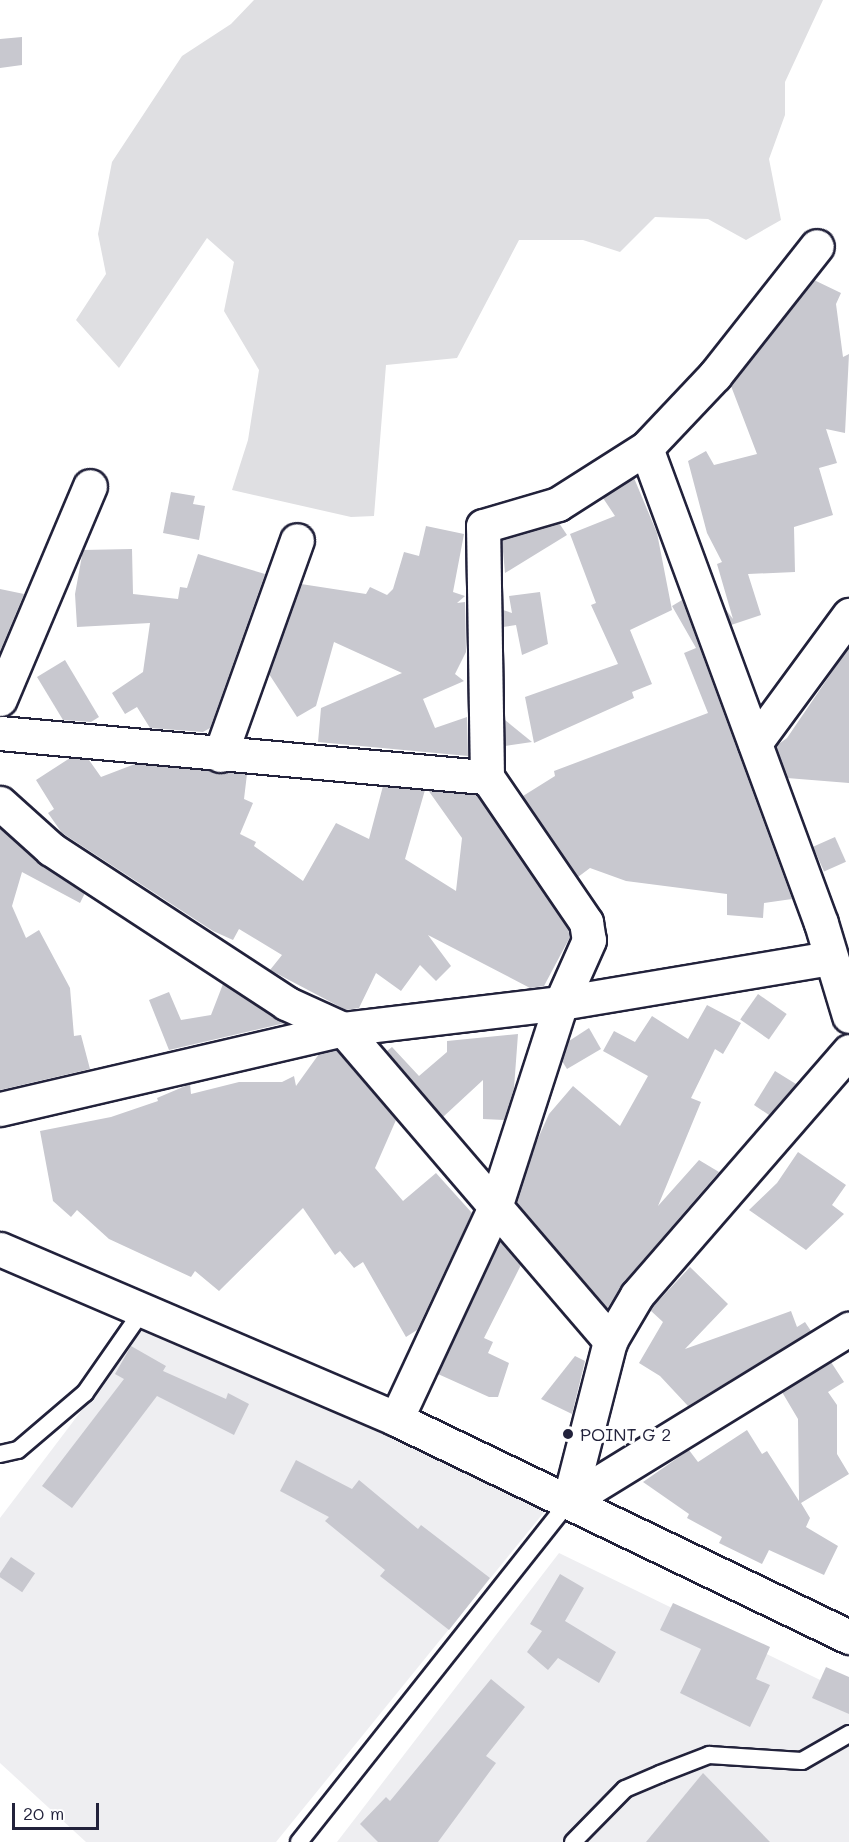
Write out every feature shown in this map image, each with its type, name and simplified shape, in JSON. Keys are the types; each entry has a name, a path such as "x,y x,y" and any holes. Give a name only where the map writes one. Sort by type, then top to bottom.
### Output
{"street":[{"path":"396,1419 495,1207 561,1003 589,940 586,922 487,777 483,526 558,504 646,448 715,375 817,246"},
{"path":"646,448 821,923 829,958 849,1016"},
{"path":"0,699 90,486"},
{"path":"220,755 297,540"},
{"path":"755,743 849,615"},
{"path":"0,733 220,755 487,777"},
{"path":"0,803 51,849 286,1003 343,1029 610,1341"},
{"path":"0,1109 343,1029 561,1003 829,958"},
{"path":"569,1501 610,1341 637,1295 849,1052"},
{"path":"0,1249 396,1419 849,1637"},
{"path":"569,1501 849,1329"}],"lane":[{"path":"0,1454 18,1450 85,1393 143,1310"},
{"path":"299,1842 569,1501"},
{"path":"573,1842 625,1789 660,1774 709,1755 802,1761 849,1734"}],"shaded area":[{"path":"254,0 823,0 785,82 785,115 769,159 781,220 746,240 708,219 655,217 620,252 583,240 519,240 457,358 386,365 374,516 351,517 232,490 248,440 259,370 224,311 234,262 207,238 119,368 76,320 106,274 98,234 112,162 182,56 231,24"},
{"path":"144,1328 549,1506 276,1842 86,1842 0,1763 0,1518"},
{"path":"559,1553 849,1694 849,1842 337,1842"}],"building":[{"path":"22,37 22,65 0,68 0,39"},
{"path":"814,280 841,293 836,304 843,357 849,354 845,433 826,429 837,463 819,468 833,515 794,527 795,572 748,574 761,615 731,625 724,607 733,619 717,564 722,562 707,533 688,461 706,451 714,465 757,454 731,386"},
{"path":"634,478 657,533 672,610 630,630 652,684 632,692 634,698 534,743 525,697 618,664 591,605 596,603 570,534 615,516 603,498"},
{"path":"171,492 195,496 193,504 205,506 199,540 163,533"},
{"path":"559,523 567,535 505,573 502,540"},
{"path":"426,526 464,534 453,592 465,596 457,603 465,602 466,652 455,674 464,681 423,699 435,728 467,717 468,756 318,742 321,708 402,673 334,642 316,706 297,717 269,674 301,584 366,594 370,587 387,595 393,589 404,552 419,556"},
{"path":"132,549 133,594 178,599 180,587 187,588 198,554 265,574 210,728 203,732 150,728 137,707 125,714 112,693 143,672 150,623 77,627 75,594 83,550"},
{"path":"0,589 24,594 0,651"},
{"path":"540,592 548,644 522,655 516,625 503,627 503,610 512,613 509,596"},
{"path":"682,600 792,899 764,903 763,918 727,915 727,894 626,881 590,868 578,877 523,796 555,776 554,771 708,713 684,653 696,648 672,606"},
{"path":"849,647 849,783 787,778 776,746 787,738"},
{"path":"65,660 99,717 91,722 63,720 37,677"},
{"path":"505,720 532,742 505,746"},
{"path":"70,758 89,760 101,777 135,764 247,774 244,799 253,803 240,834 256,842 254,846 303,881 336,823 369,839 383,786 425,790 405,859 456,891 462,838 428,790 477,795 568,929 570,937 544,986 530,988 428,935 451,966 436,981 420,965 401,991 376,973 359,1008 346,1010 270,970 282,955 239,929 233,940 213,931 62,833 48,813 54,809 36,780"},
{"path":"0,828 41,865 85,893 80,903 22,872 12,906 26,938 39,930 70,988 74,1036 81,1035 90,1069 0,1090"},
{"path":"835,837 846,862 824,871 813,847"},
{"path":"223,984 285,1023 169,1050 149,1000 169,992 181,1020 211,1015"},
{"path":"758,994 787,1014 769,1039 740,1019"},
{"path":"707,1005 741,1023 723,1054 715,1049 691,1098 701,1102 658,1206 699,1160 719,1172 623,1283 607,1309 516,1203 536,1143 549,1114 573,1086 620,1126 648,1076 603,1051 614,1031 635,1042 652,1016 688,1039"},
{"path":"589,1028 601,1049 567,1069 562,1061 569,1041"},
{"path":"518,1034 514,1088 504,1120 483,1119 483,1080 443,1117 387,1051 392,1047 419,1076 447,1052 447,1041"},
{"path":"336,1050 396,1120 375,1168 403,1201 436,1173 472,1213 417,1330 406,1337 363,1262 354,1268 340,1251 335,1255 303,1208 219,1291 195,1271 191,1277 109,1239 77,1210 71,1217 53,1201 40,1131 111,1117 158,1101 157,1098 190,1084 191,1094 239,1082 282,1082 294,1076 296,1086 319,1054"},
{"path":"775,1071 796,1084 769,1115 754,1105"},
{"path":"798,1152 846,1185 832,1205 844,1214 806,1250 749,1210 777,1183"},
{"path":"500,1241 521,1265 484,1338 493,1342 488,1353 509,1363 498,1397 489,1397 438,1374"},
{"path":"690,1267 728,1304 685,1349 791,1311 797,1327 805,1322 811,1331 688,1406 660,1376 639,1363 663,1322 650,1310"},
{"path":"131,1346 166,1366 163,1371 226,1399 228,1393 249,1404 234,1435 157,1396 72,1508 42,1486 124,1379 115,1374"},
{"path":"575,1356 585,1361 572,1414 541,1399"},
{"path":"831,1362 844,1382 828,1392 837,1405 837,1454 849,1474 801,1503 810,1518 806,1527 838,1546 824,1575 769,1550 762,1564 719,1543 722,1537 687,1518 689,1514 643,1482 689,1450 698,1462 747,1430 762,1454 767,1451 799,1501 798,1419 782,1392"},
{"path":"296,1460 352,1489 359,1480 418,1529 421,1525 490,1578 449,1630 380,1576 385,1570 325,1521 329,1517 280,1491"},
{"path":"11,1557 35,1573 22,1592 0,1577 0,1573"},
{"path":"560,1574 584,1588 565,1621 616,1652 599,1683 558,1658 548,1670 527,1652 542,1631 530,1624"},
{"path":"673,1603 770,1647 756,1679 770,1685 750,1727 680,1693 701,1649 660,1630"},
{"path":"826,1667 849,1677 849,1714 812,1698"},
{"path":"491,1679 525,1707 486,1756 496,1763 438,1842 378,1842 360,1824 386,1797 390,1801"},
{"path":"703,1773 770,1842 646,1842"}],"place":[{"name":"POINT G 2","path":"568,1434"}]}
